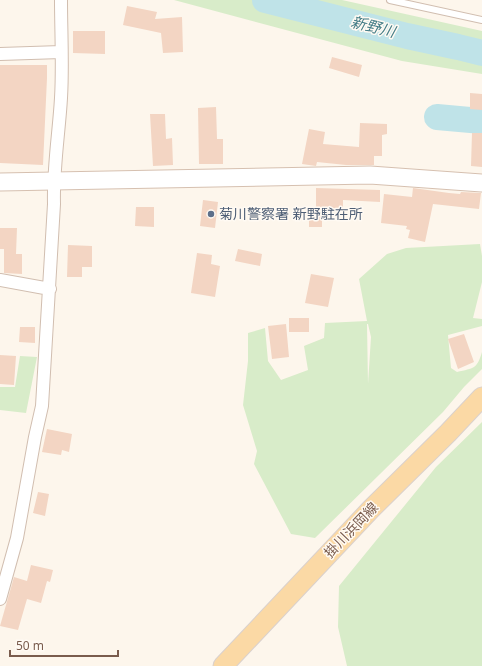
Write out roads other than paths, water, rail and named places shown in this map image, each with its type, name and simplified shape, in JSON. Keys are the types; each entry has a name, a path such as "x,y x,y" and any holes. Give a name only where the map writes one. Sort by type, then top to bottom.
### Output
{"main road":[{"name":"掛川浜岡線","path":"223,666 371,509 482,397"}],"street":[{"path":"0,599 18,538 35,437 42,406 50,289 54,204 53,181 60,109 61,0"},
{"path":"0,54 61,52"},
{"path":"0,182 370,175 482,183"},
{"path":"0,280 50,289"}],"lane":[{"path":"390,0 482,20"}],"waterway":[{"name":"新野川","path":"265,0 407,36 482,53"},
{"path":"437,117 482,121"}],"place":[{"name":"菊川警察署 新野駐在所","path":"211,214"}]}
